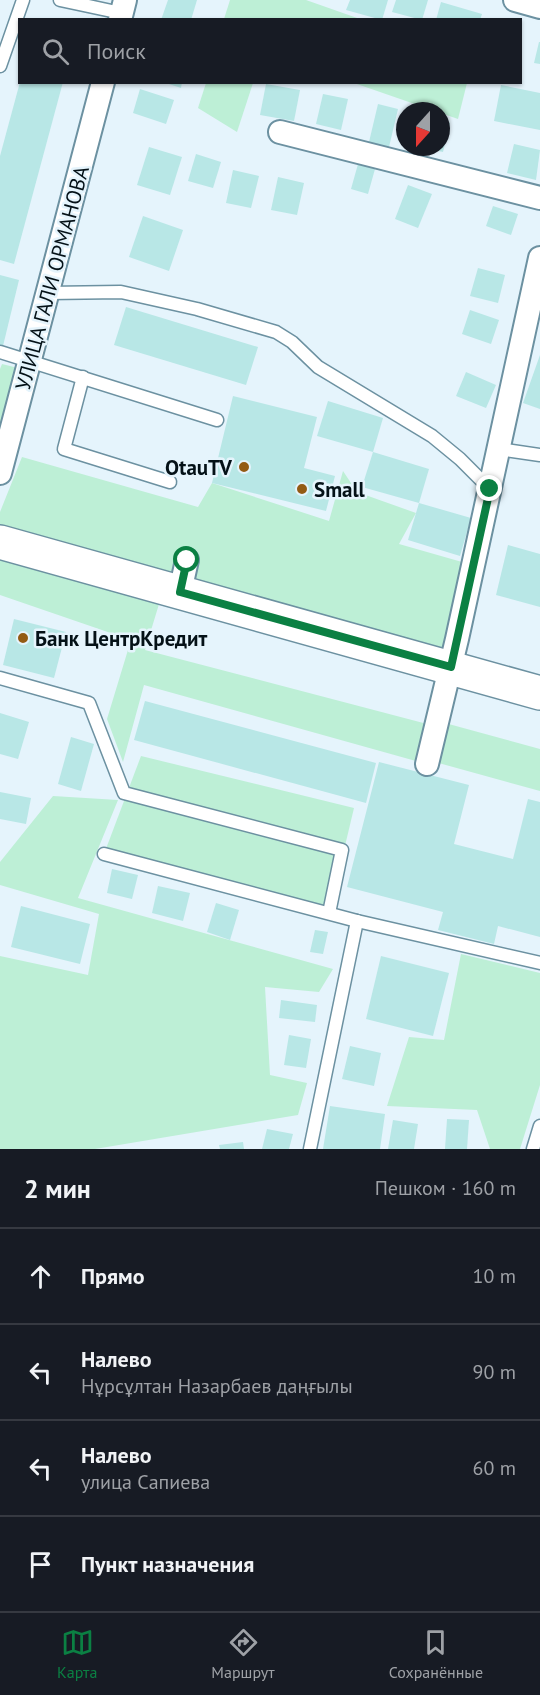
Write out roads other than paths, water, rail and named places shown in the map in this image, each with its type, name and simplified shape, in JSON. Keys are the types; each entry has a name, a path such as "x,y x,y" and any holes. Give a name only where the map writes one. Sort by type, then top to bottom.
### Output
{"main road":[{"path":"0,542 540,693"}],"street":[{"path":"515,0 540,7"},
{"name":"УЛИЦА ГАЛИ ОРМАНОВА","path":"0,474 102,84"},
{"path":"280,132 540,198"},
{"path":"427,764 451,667 540,258"},
{"path":"180,592 187,560"}],"lane":[{"path":"0,66 23,0"},
{"path":"60,0 122,11"},
{"path":"48,293 121,292 197,309 276,332 292,342 318,367 432,436 460,459 490,489"},
{"path":"0,352 217,420"},
{"path":"83,377 64,449 170,482"},
{"path":"499,449 540,455"},
{"path":"0,678 89,703 124,793 342,850 329,913"},
{"path":"104,854 357,921 540,963"},
{"path":"310,1149 357,921"},
{"path":"533,1149 540,1126"}],"place":[{"name":"OtauTV","path":"244,467"},
{"name":"Small","path":"302,489"},
{"name":"Банк ЦентрКредит","path":"23,638"}]}
